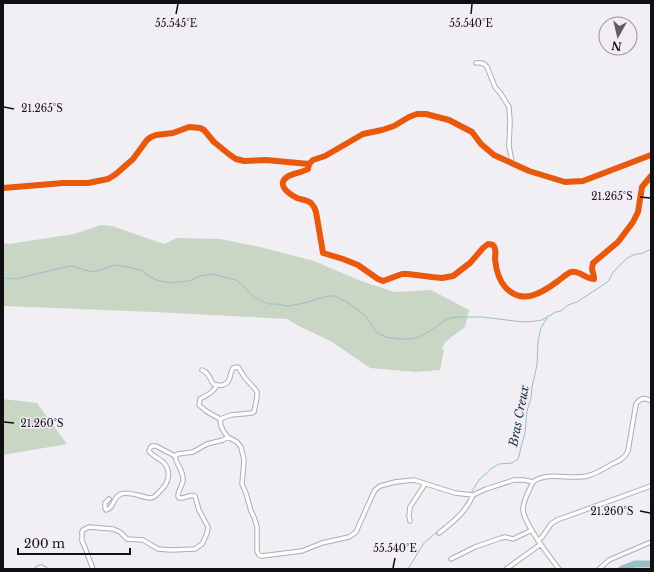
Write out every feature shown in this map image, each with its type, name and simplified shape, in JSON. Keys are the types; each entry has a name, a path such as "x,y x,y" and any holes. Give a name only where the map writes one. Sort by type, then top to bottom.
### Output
{"street":[{"path":"476,63 480,62 485,64 495,87 509,107 509,146 512,162"},
{"path":"651,155 583,181 565,182 529,171 494,155 472,132 449,120 426,114 417,114 394,126 363,134 325,156 313,160 309,164 308,169 289,176 285,179 283,185 284,189 291,194 307,201 314,207 323,253 342,258 358,265 378,279 383,281 402,274 432,278 453,276 470,263 488,244 493,244 496,251 495,259 498,277 501,282 513,293 532,296 543,292 571,272 576,272 594,280 592,269 593,263 618,242 633,222 638,212 642,187 651,176"},
{"path":"3,188 63,183 88,184 108,179 133,159 151,137 173,133 189,127 204,130 214,142 236,159 244,161 266,160 309,164"},
{"path":"202,370 205,371 210,377 213,384 223,385 228,383 232,369 238,367 255,389 257,397 252,413 232,415 220,419"},
{"path":"218,385 212,393 200,399 199,405 220,419 223,430 228,437 238,442 241,447 244,460 242,484 257,526 257,553 260,556 302,551 352,535 356,532 375,490 380,486 412,480 455,493 473,495 514,480 533,482"},
{"path":"559,569 532,530 523,514 525,501 533,482 540,478 588,476 622,459 628,451 636,404 642,399 648,399 651,401"},
{"path":"175,456 178,454 193,452 208,444 228,437"},
{"path":"93,569 82,541 82,532 86,528 95,527 113,529 120,532 127,539 143,540 164,550 192,550 198,548 202,544 207,533 208,527 199,510 195,496 188,496 182,499 178,497 182,486 183,476 175,456 156,446 152,446 149,451 151,454 164,462 168,474 168,482 165,486 153,498 121,494 116,498 110,509 106,510 105,503 109,499"},
{"path":"410,521 410,507 425,484"},
{"path":"506,569 540,542 552,524 557,520 651,486"},
{"path":"439,533 451,524 470,503 473,495"},
{"path":"451,559 475,547 505,537 513,539 532,530"},
{"path":"599,569 609,560 651,542"},
{"path":"37,569 42,567 46,569"}],"green space":[{"path":"101,225 112,226 164,244 177,238 220,239 260,247 314,261 361,281 395,292 431,290 469,310 465,327 445,342 442,349 444,350 440,370 416,372 370,368 332,342 287,319 3,306 3,243 9,244 74,234"},
{"path":"3,399 37,403 67,444 3,455"}],"waterway":[{"path":"3,278 15,279 70,266 93,272 115,265 133,268 142,271 157,280 170,283 189,281 200,276 212,274 236,280 254,297 269,304 288,306 335,296 350,304 363,314 376,332 386,337 411,339 419,337 450,318 456,317 482,317 523,322 542,320 556,312 561,311 568,305 577,302 606,283 614,271 626,259 651,249"},
{"name":"Bras Creux","path":"471,493 479,480 492,468 499,464 512,463 518,459 525,433 527,411 537,365 538,341 541,328 547,318"},
{"name":"Bras Creux","path":"460,512 469,499"},
{"name":"Bras Creux","path":"408,569 424,543 438,531"},
{"path":"622,569 635,564 651,564"}],"cycle path":[{"path":"3,188 63,183 88,183 108,179 133,159 151,137 173,133 189,127 204,130 214,142 236,159 244,161 266,160 309,164 313,160 325,156 363,134 394,126 417,114 426,114 449,120 472,132 481,144 494,155 529,171 565,182 583,181 651,155"},
{"path":"309,164 308,169 287,177 284,180 283,186 291,194 297,198 309,202 314,207 323,253 358,265 383,281 402,274 442,278 453,276 470,263 488,244 493,245 497,270 501,282 512,293 519,296 532,295 546,290 571,272 577,272 588,278 594,279 592,269 593,263 618,242 633,222 638,212 642,187 651,176"}]}
